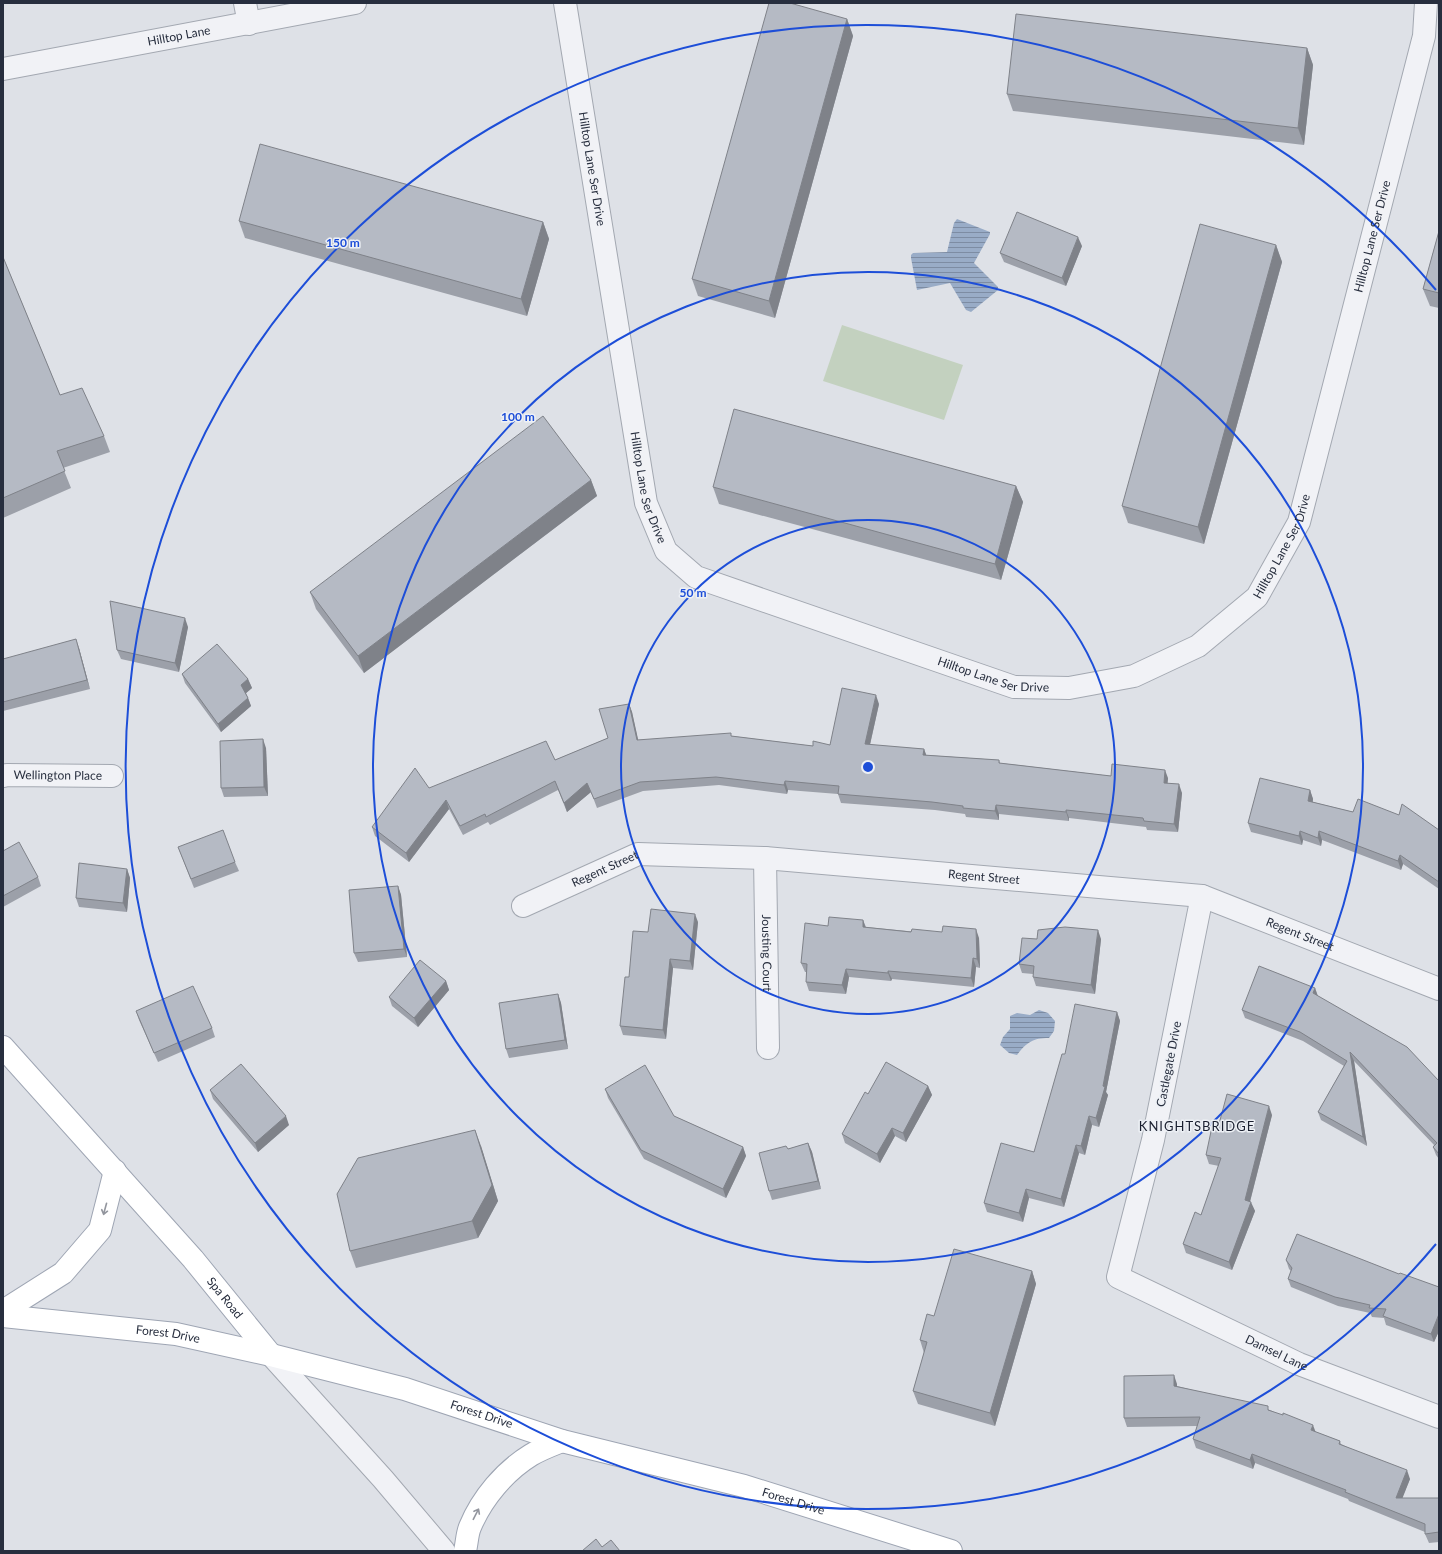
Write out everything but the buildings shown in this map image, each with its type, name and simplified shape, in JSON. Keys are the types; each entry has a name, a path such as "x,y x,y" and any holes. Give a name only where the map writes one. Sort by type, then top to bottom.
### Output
{"main road":[{"name":"Spa Road","path":"3,1047 193,1259 271,1355"},
{"path":"3,1311 63,1273 100,1230 115,1171"},
{"name":"Forest Drive","path":"3,1316 176,1334 271,1355 405,1389 562,1441 744,1486 951,1551"},
{"path":"465,1551 470,1528 477,1512 490,1492 513,1468 532,1455 562,1441"}],"street":[{"name":"Hilltop Lane","path":"3,69 247,13 355,3"},
{"name":"Hilltop Lane Ser Drive","path":"565,3 646,502 666,551 696,577 1014,687 1069,688 1134,676 1198,646 1256,597 1298,522 1424,36 1426,3"},
{"name":"Wellington Place","path":"3,776 112,776"},
{"name":"Regent Street","path":"523,906 638,854 765,858 1202,896 1439,989"},
{"name":"Jousting Court","path":"765,858 768,1048"},
{"name":"Castlegate Drive","path":"1118,1277 1153,1140 1202,896"},
{"name":"Damsel Lane","path":"1118,1277 1300,1364 1439,1417"},
{"name":"Spa Road","path":"271,1355 383,1479 444,1551"}],"green space":[{"path":"842,325 963,365 944,420 823,381"}],"water":[{"path":"957,219 990,232 974,263 998,287 998,290 971,312 966,310 950,283 917,290 911,258 913,253 947,252 954,223"},
{"path":"1039,1010 1048,1013 1055,1021 1054,1031 1049,1038 1034,1040 1027,1044 1017,1055 1009,1053 1000,1045 1003,1037 1010,1029 1010,1016 1017,1013 1030,1015"}],"district":[{"name":"KNIGHTSBRIDGE","path":"1197,1126"}]}
